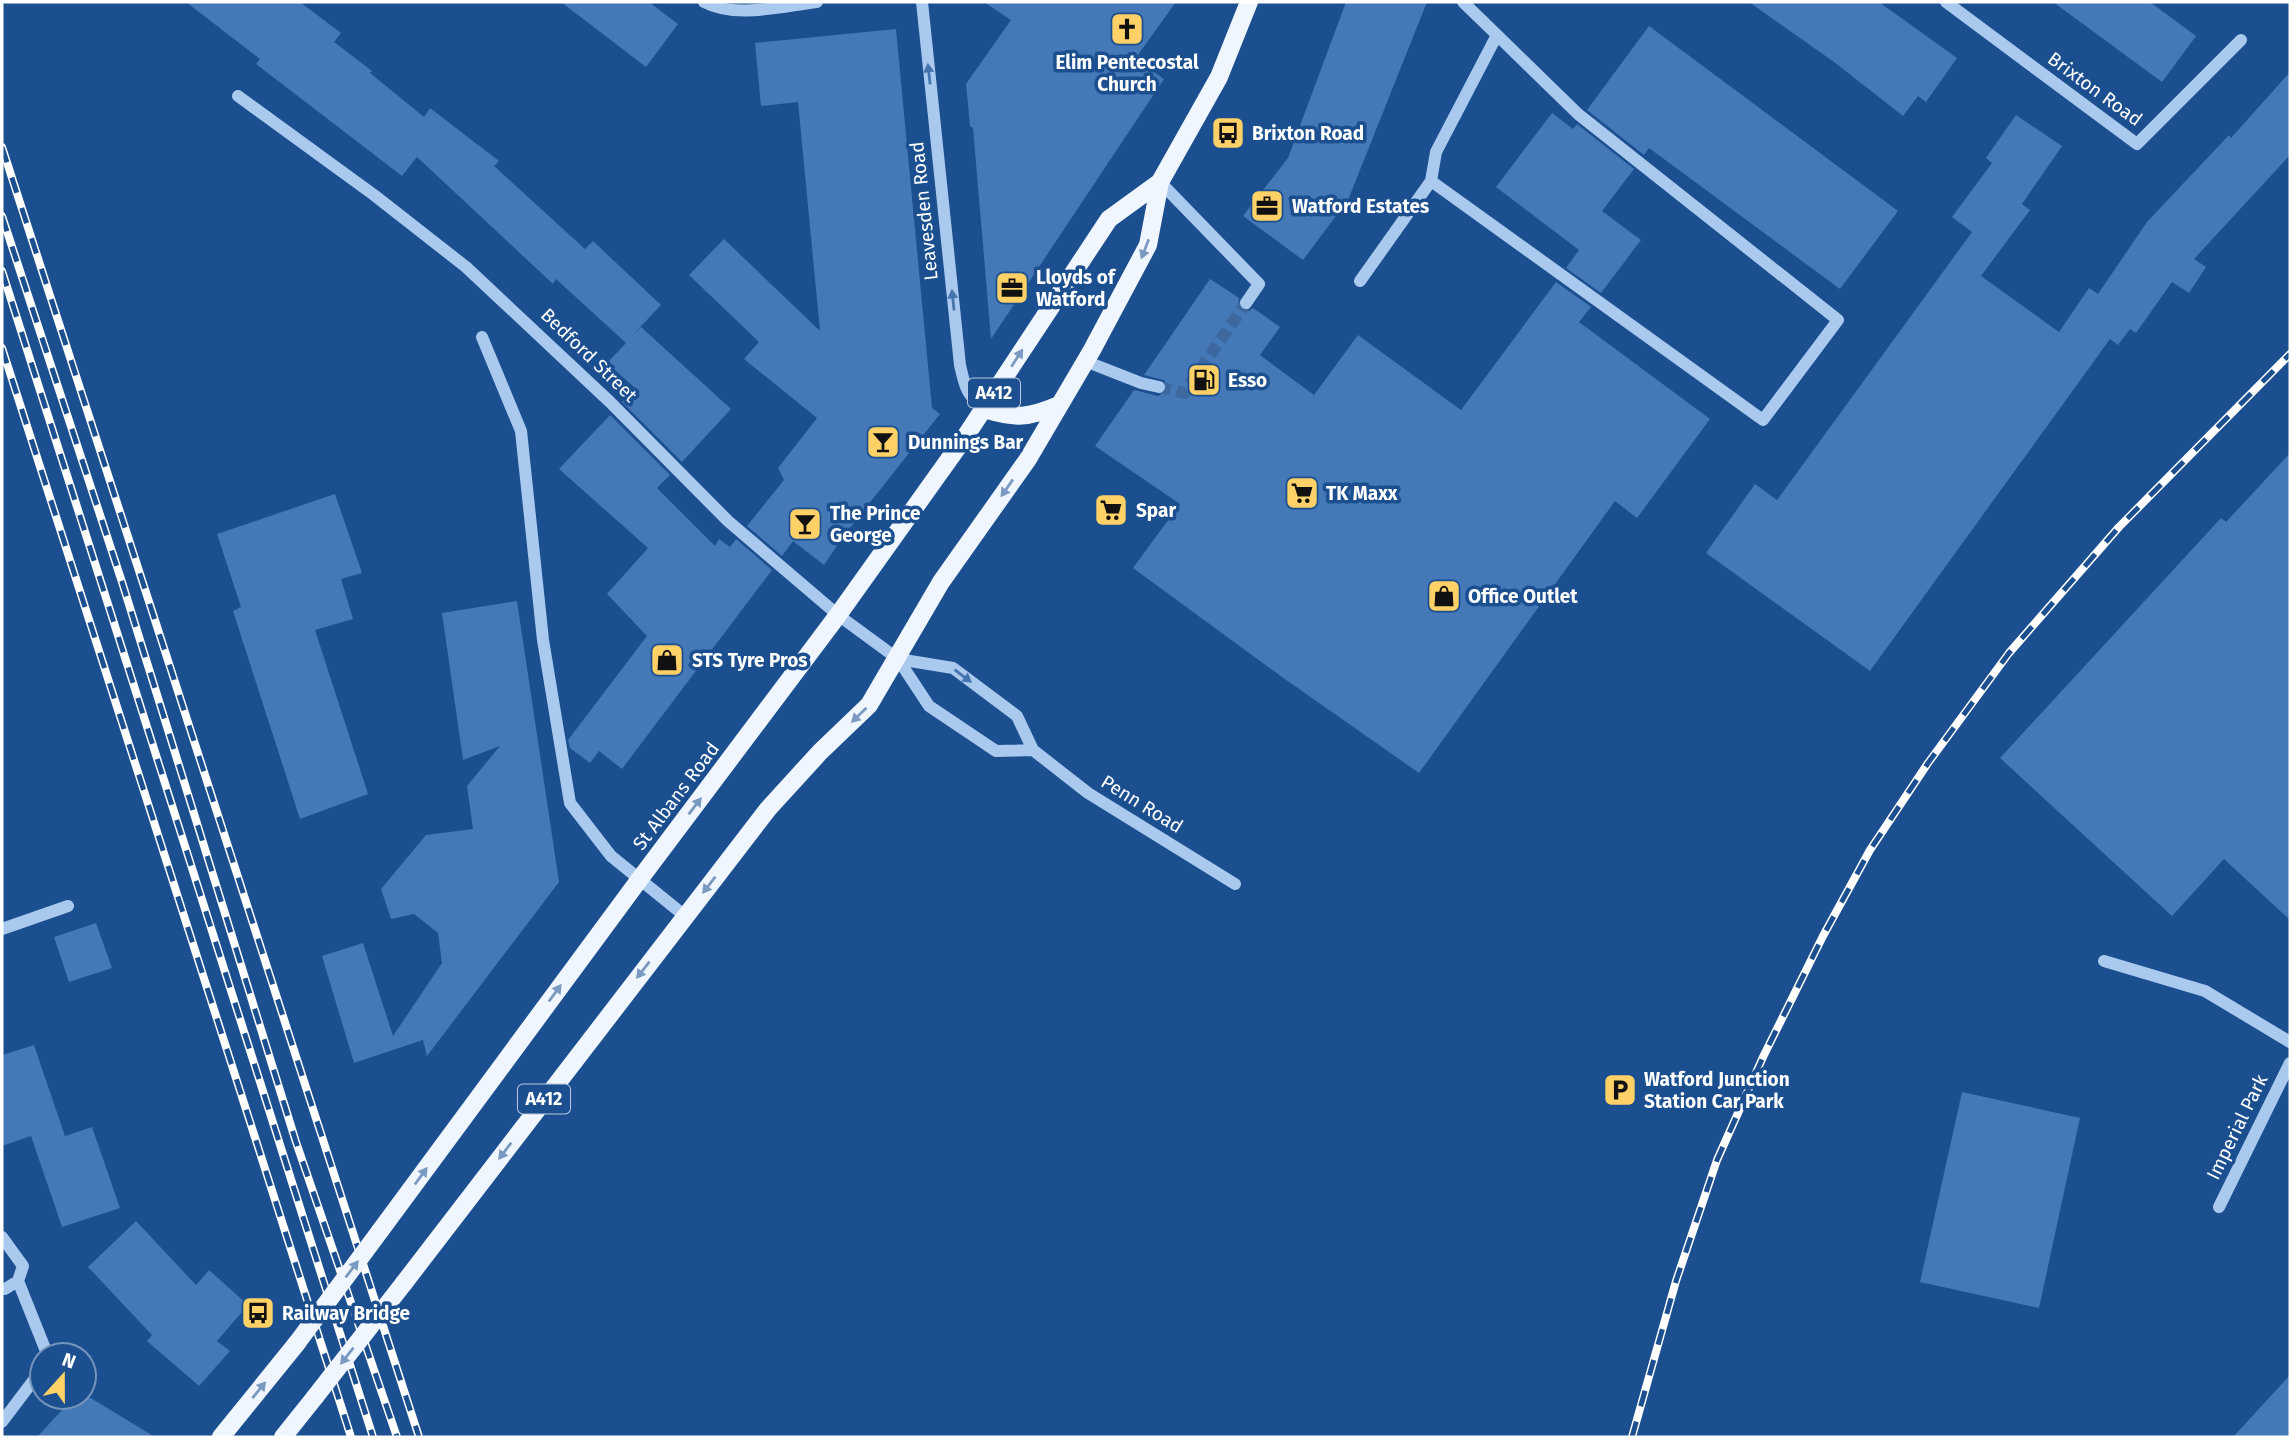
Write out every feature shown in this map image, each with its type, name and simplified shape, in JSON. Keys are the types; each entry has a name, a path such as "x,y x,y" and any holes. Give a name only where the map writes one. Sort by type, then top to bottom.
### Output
{"main road":[{"name":"St Albans Road","path":"283,1437 768,809 820,752 869,705 941,582 1028,459 1148,245 1160,182 1219,77 1249,2"},
{"name":"St Albans Road","path":"221,1437 296,1343 838,615 984,409 1109,219 1160,182"},
{"path":"984,409 1006,416 1023,417 1034,416 1059,405"}],"street":[{"path":"704,2 715,8 734,10 817,2"},
{"name":"Leavesden Road","path":"922,2 960,365 969,397 984,409"},
{"path":"1430,181 1763,420 1838,320 1577,114 1463,2"},
{"name":"Brixton Road","path":"1946,2 2137,144 2241,40"},
{"path":"1360,281 1430,181 1436,152 1497,35"},
{"name":"Bedford Street","path":"238,96 374,195 466,267 610,402 728,521 838,615 898,659"},
{"path":"1160,182 1259,284 1246,303"},
{"path":"482,337 521,431 543,640 570,803 611,856 685,916"},
{"path":"1085,361 1141,383 1159,387"},
{"path":"898,659 929,706 974,738 996,751 1033,751"},
{"name":"Penn Road","path":"898,659 953,668 1017,716 1033,751 1088,793 1235,884"},
{"path":"2,929 68,906"},
{"path":"2104,961 2205,991 2290,1042"},
{"name":"Imperial Park","path":"2220,1208 2290,1063"},
{"path":"2,1237 23,1266 18,1281 2,1289"},
{"path":"18,1281 42,1341"},
{"path":"2,1422 28,1388"}],"building":[{"path":"186,2 300,2 341,33 334,42 372,71 370,73 424,117 430,108 499,161 494,166 585,249 593,241 661,305 631,337 641,327 731,409 682,462 622,402 635,388 607,363 626,343 556,279 553,284 417,157 402,176 256,64 260,59"},
{"path":"561,2 649,2 678,24 646,67"},
{"path":"984,2 1176,2 1135,59 1164,79 991,339 973,128 970,126 966,84 1011,20"},
{"path":"1346,2 1427,2 1348,200 1303,260 1243,216 1288,158"},
{"path":"1749,2 1879,2 1957,58 1926,102 1918,96 1903,116 1834,62"},
{"path":"2053,2 2150,2 2196,36 2162,82"},
{"path":"1649,26 1898,211 1840,289 1649,148 1644,155 1587,110"},
{"path":"896,29 932,408 940,414 845,534 824,565 793,541 782,556 747,526 784,480 778,468 817,418 744,359 759,342 689,275 724,239 820,331 798,102 761,106 755,43"},
{"path":"2290,72 2290,155 2194,259 2206,267 2189,293 2172,282 2136,333 2130,329 2118,345 2110,339 1870,671 1706,553 1755,484 1777,500 1972,232 1952,217 1992,163 1986,158 2016,115 2062,146 2022,204 2030,210 1981,276 2059,332 2089,288 2098,294 2147,222 2229,135 2231,138"},
{"path":"1552,113 1573,129 1577,124 1634,169 1602,211 1641,240 1601,293 1566,268 1579,250 1496,187"},
{"path":"1210,279 1239,298 1238,306 1242,311 1253,308 1280,327 1260,355 1314,395 1358,335 1461,410 1556,282 1591,307 1579,322 1710,419 1637,518 1615,501 1419,773 1133,568 1180,504 1095,446 1134,390 1158,396 1166,392 1167,385 1164,380 1144,375"},
{"path":"610,415 670,475 657,488 715,546 719,539 730,547 736,539 772,570 622,769 599,751 590,763 570,748 568,740 647,636 607,594 648,548 559,469"},
{"path":"2290,453 2290,920 2224,859 2172,916 2000,758 2221,518 2226,522"},
{"path":"335,494 362,573 341,579 353,619 315,630 368,794 300,819 233,611 241,607 217,534"},
{"path":"517,601 559,882 427,1056 423,1040 354,1063 322,956 363,943 393,1036 442,963 438,933 414,914 391,919 381,889 426,835 473,829 467,786 500,746 463,760 442,613"},
{"path":"96,923 112,968 69,982 54,937"},
{"path":"34,1045 65,1136 92,1127 120,1208 62,1227 31,1136 2,1146 2,1055"},
{"path":"1962,1092 2080,1118 2039,1308 1920,1282"},
{"path":"136,1221 196,1285 209,1270 248,1305 217,1341 230,1351 199,1386 147,1341 152,1335 88,1267"},
{"path":"2290,1375 2290,1437 2233,1437"},
{"path":"98,1402 155,1437 37,1437 61,1411 98,1411"}],"tunnel":[{"path":"1159,387 1184,393 1246,303"}],"railway":[{"path":"2,147 419,1437"},
{"path":"2,216 122,582 296,1142 397,1437"},
{"path":"2,271 373,1437"},
{"path":"2,348 351,1437"},
{"path":"1632,1437 1676,1281 1717,1160 1763,1057 1823,936 1870,850 1928,763 2009,653 2119,527 2290,354"}],"place":[{"name":"Elim Pentecostal Church","path":"1127,29"},
{"name":"Brixton Road","path":"1228,133"},
{"name":"Watford Estates","path":"1267,206"},
{"name":"Lloyds of Watford","path":"1012,288"},
{"name":"Esso","path":"1204,380"},
{"name":"Dunnings Bar","path":"883,442"},
{"name":"TK Maxx","path":"1302,493"},
{"name":"Spar","path":"1111,510"},
{"name":"The Prince George","path":"805,524"},
{"name":"Office Outlet","path":"1444,596"},
{"name":"STS Tyre Pros","path":"667,660"},
{"name":"Watford Junction Station Car Park","path":"1620,1090"},
{"name":"Railway Bridge","path":"258,1313"}]}
